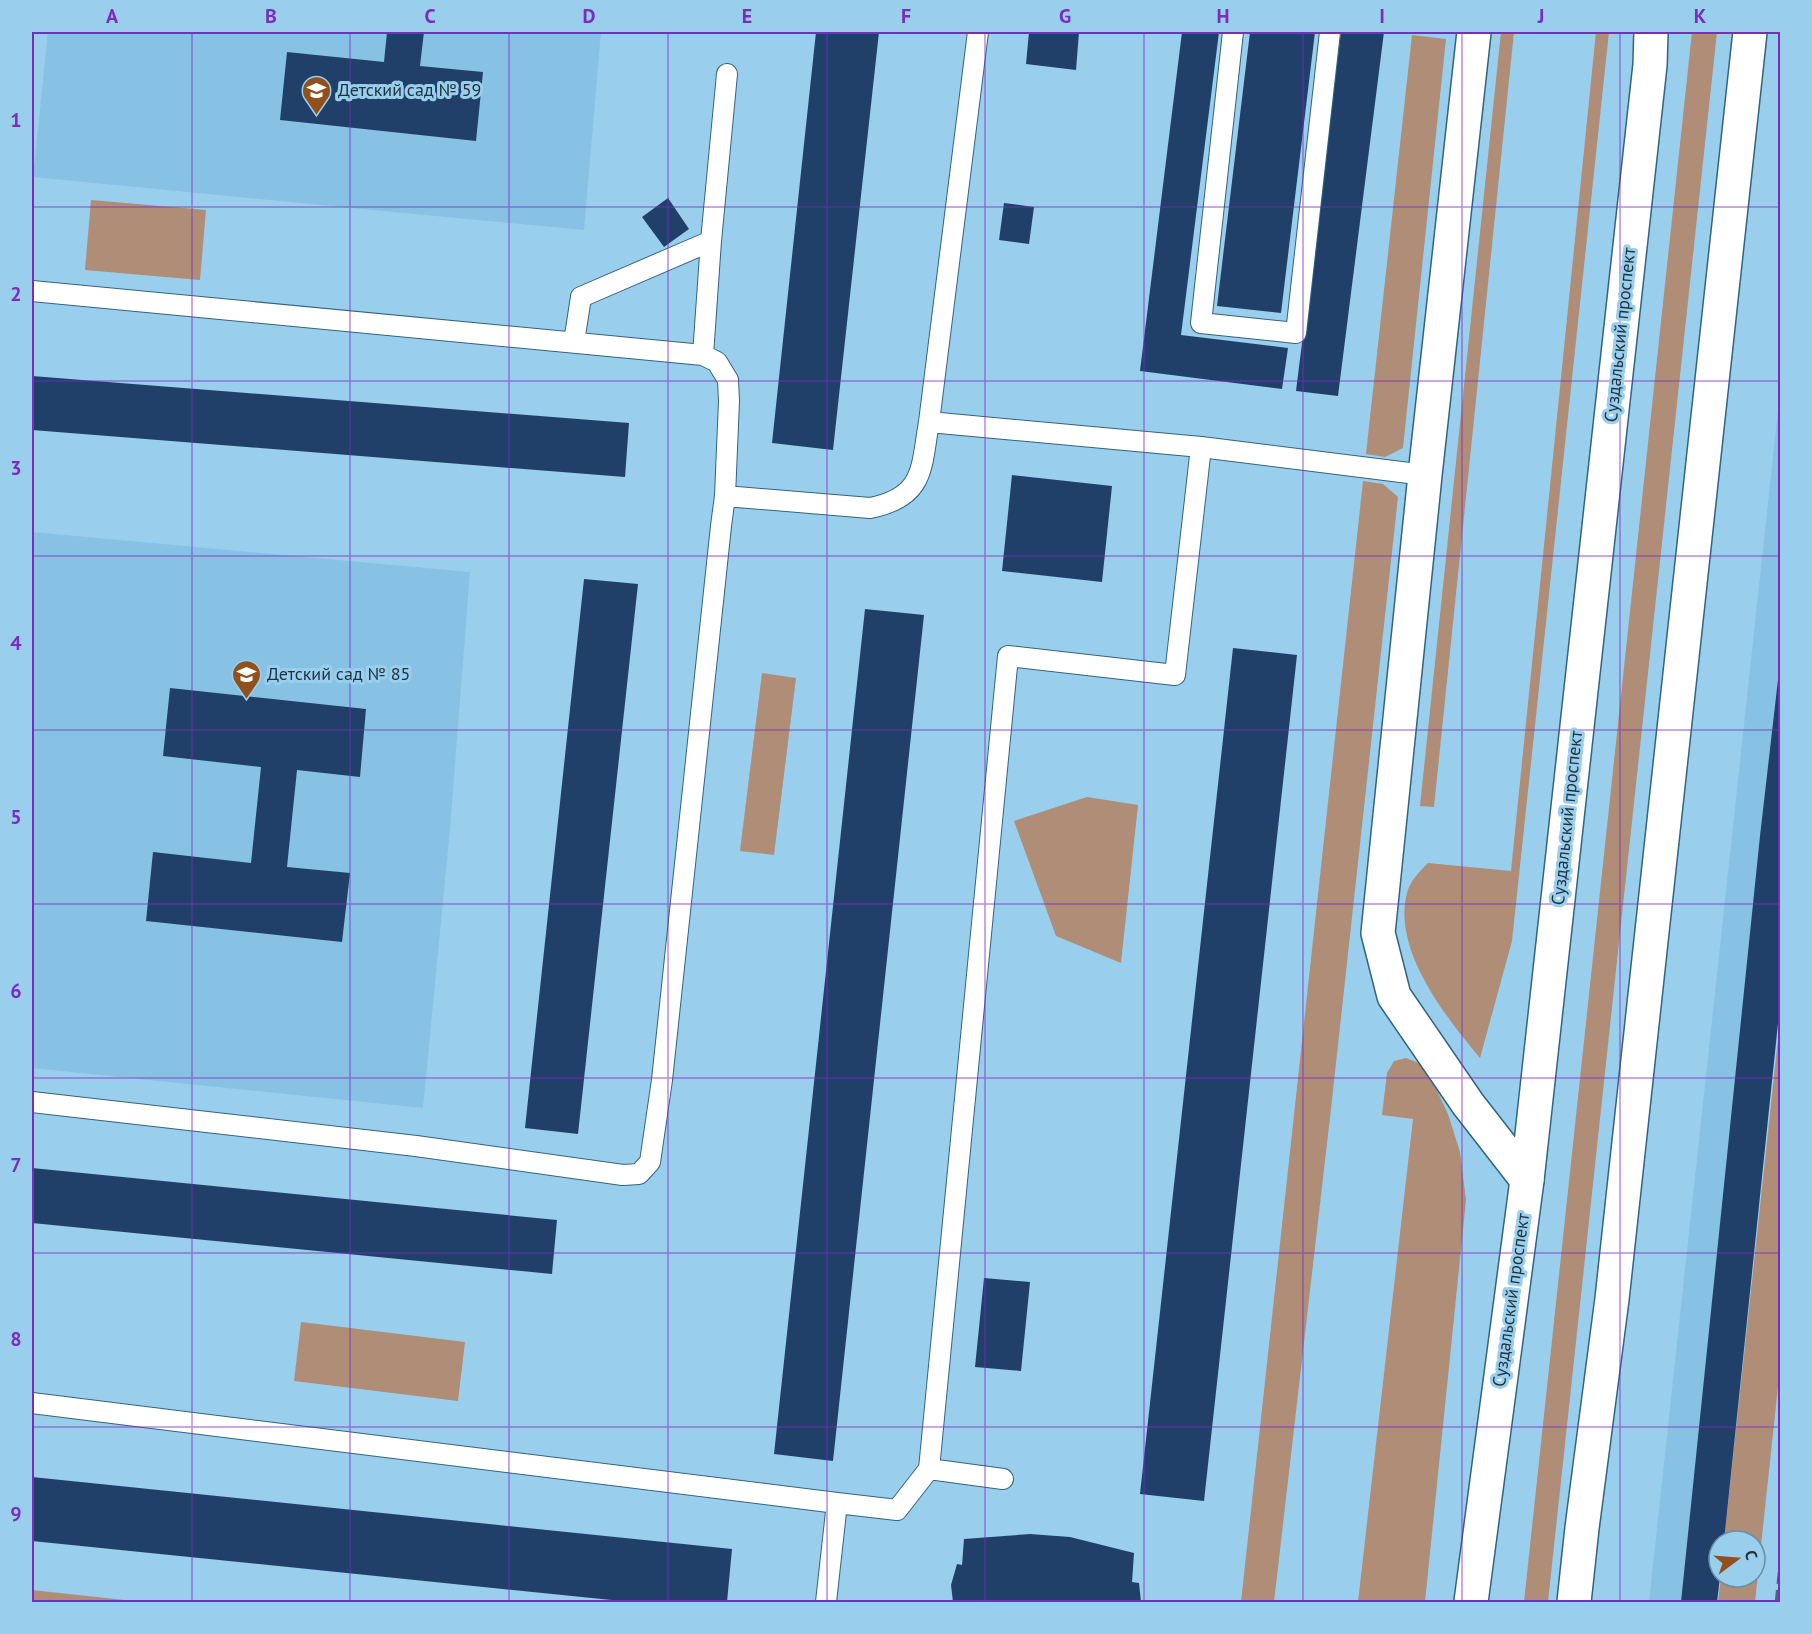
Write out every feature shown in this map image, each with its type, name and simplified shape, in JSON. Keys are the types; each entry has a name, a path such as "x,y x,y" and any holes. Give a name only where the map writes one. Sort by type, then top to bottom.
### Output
{"main road":[{"path":"1474,32 1378,933 1394,996 1468,1104 1527,1180"},
{"name":"Суздальский проспект","path":"1471,1602 1527,1180 1650,65 1651,32"},
{"path":"1574,1602 1612,1299 1750,32"}],"lane":[{"path":"725,496 870,508 887,505 913,487 920,469 929,422 978,32"},
{"path":"1233,32 1201,323 1296,333 1330,32"},
{"path":"703,355 727,74"},
{"path":"574,342 581,297 711,241"},
{"path":"32,291 703,355 717,362 729,380 725,496 662,1080 650,1162 639,1174 623,1175 416,1146 32,1102"},
{"path":"929,422 1201,447 1425,475"},
{"path":"32,1403 897,1510 929,1469 1008,656 1175,675 1201,447"},
{"path":"929,1469 1003,1479"},
{"path":"826,1602 837,1503"}],"shaded area":[{"name":"Детский сад № 59","path":"48,32 601,32 584,230 33,177"},
{"path":"1501,32 1514,32 1434,807 1420,806"},
{"path":"1596,32 1609,32 1512,941 1480,1058 1452,1023 1425,982 1407,937 1404,915 1408,889 1428,863 1511,871"},
{"path":"1692,32 1717,32 1548,1602 1524,1602"},
{"path":"1412,35 1446,39 1403,448 1385,457 1366,454"},
{"path":"91,200 206,210 200,280 85,270"},
{"path":"1780,392 1780,1004 1725,1529 1707,1529 1707,1589 1719,1589 1717,1602 1649,1602"},
{"path":"1363,481 1383,484 1398,497 1274,1602 1241,1602"},
{"name":"Детский сад № 85","path":"32,532 470,572 450,829 423,1108 32,1068"},
{"path":"762,673 796,678 774,855 740,851"},
{"path":"1087,797 1138,805 1121,963 1056,936 1014,821"},
{"path":"1780,1021 1780,1368 1763,1529 1725,1529"},
{"path":"1406,1058 1419,1063 1429,1074 1448,1114 1460,1152 1466,1200 1425,1602 1358,1602 1413,1119 1382,1115 1387,1073 1394,1061"},
{"path":"301,1322 465,1342 458,1401 294,1381"},
{"path":"1720,1589 1756,1589 1755,1602 1718,1602"},
{"path":"32,1590 143,1602 32,1602"}],"building":[{"path":"387,32 424,32 420,66 483,72 476,141 280,120 287,52 384,62"},
{"path":"816,32 879,32 833,450 772,443"},
{"path":"1029,32 1079,32 1076,70 1026,64"},
{"path":"1182,32 1219,32 1181,335 1288,348 1282,389 1140,371"},
{"path":"1250,32 1315,32 1281,313 1217,306"},
{"path":"1341,32 1384,32 1338,396 1296,391"},
{"path":"668,198 689,229 664,247 642,217"},
{"path":"1004,203 1034,207 1029,244 999,240"},
{"path":"32,376 629,423 625,477 32,430"},
{"path":"1012,475 1112,486 1102,582 1002,571"},
{"path":"584,579 638,584 578,1134 525,1128"},
{"path":"865,609 924,615 833,1461 774,1454"},
{"path":"1233,648 1297,655 1204,1501 1140,1494"},
{"path":"1779,671 1780,1004 1725,1529 1707,1529 1707,1589 1719,1589 1717,1602 1681,1602"},
{"path":"170,688 366,709 360,777 297,770 287,867 350,873 342,942 146,921 153,852 251,863 261,767 163,756"},
{"path":"32,1168 557,1220 552,1274 32,1223"},
{"path":"984,1278 1030,1282 1021,1371 975,1367"},
{"path":"32,1477 732,1549 727,1602 631,1602 32,1541"},
{"path":"1030,1534 1070,1537 1134,1553 1132,1582 1139,1583 1141,1602 953,1602 951,1585 957,1564 962,1565 964,1539"}],"railway":[{"path":"1777,1602 1780,1572"}],"place":[{"name":"Детский сад № 59","path":"317,116"},
{"name":"Детский сад № 85","path":"246,700"}]}
